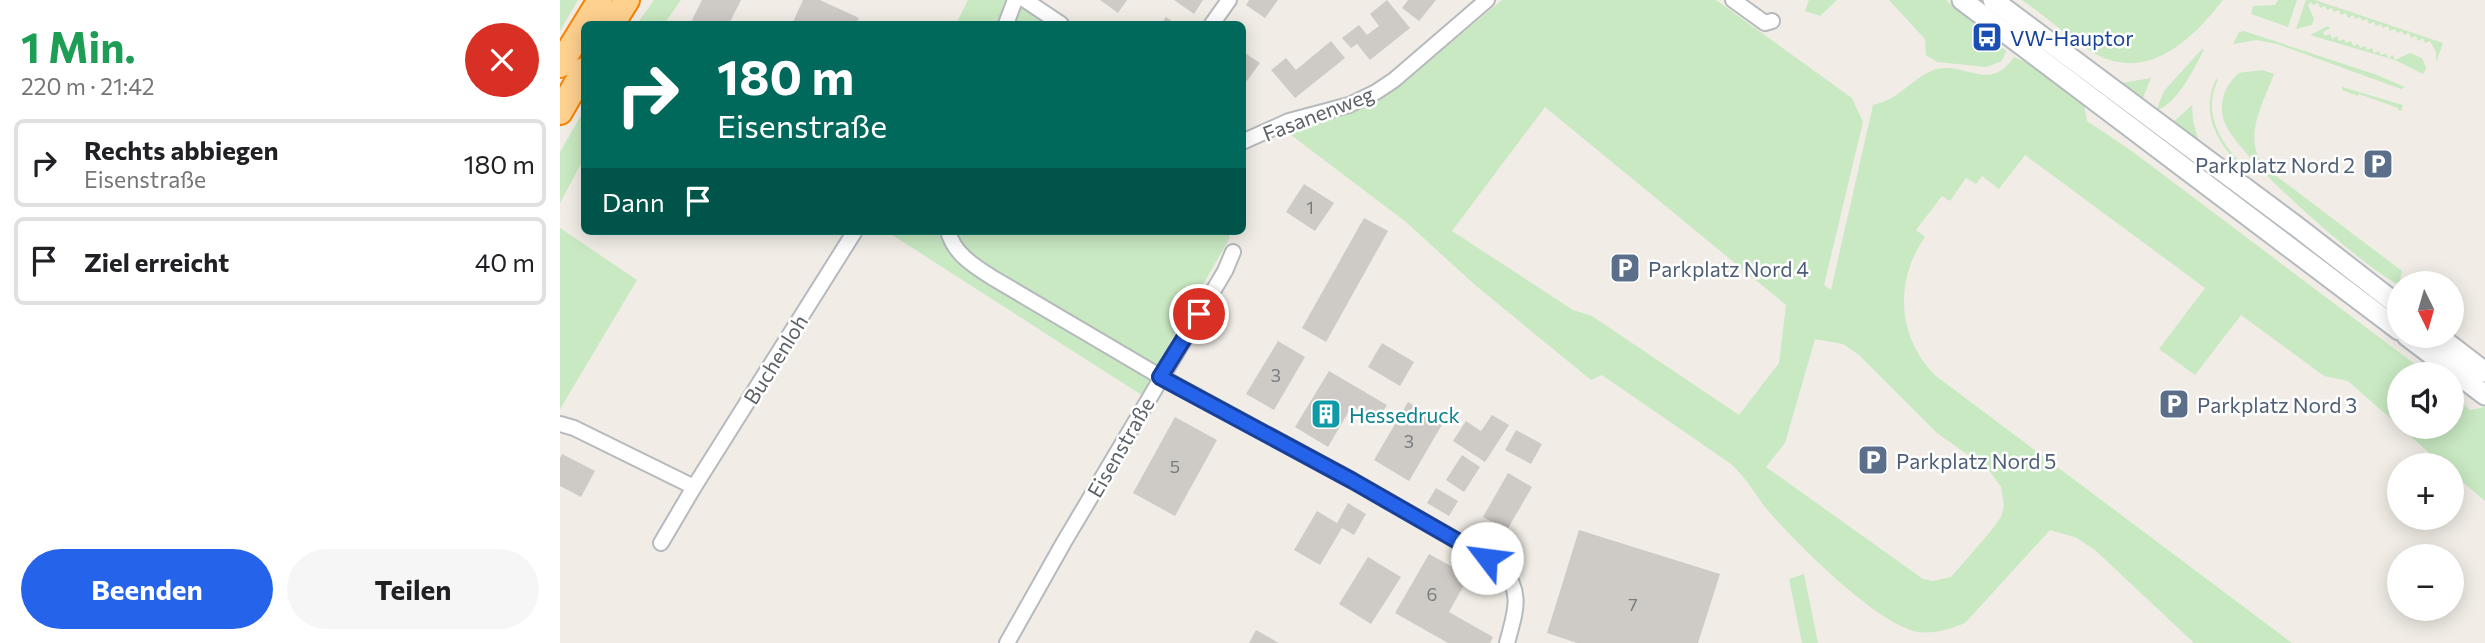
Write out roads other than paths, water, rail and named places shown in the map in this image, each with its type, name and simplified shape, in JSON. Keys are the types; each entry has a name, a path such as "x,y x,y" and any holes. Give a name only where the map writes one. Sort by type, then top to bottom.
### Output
{"highway":[{"path":"587,21 600,0"},
{"path":"614,21 628,0"},
{"path":"560,65 581,31"},
{"path":"560,111 581,76"}],"main road":[{"path":"1962,0 2387,321"},
{"path":"1993,0 2387,297"},
{"path":"2423,348 2485,394"},
{"path":"2454,348 2485,372"}],"street":[{"path":"1007,21 1015,0"},
{"path":"1025,0 1056,21"},
{"path":"1214,21 1229,0"},
{"name":"Fasanenweg","path":"1246,141 1281,124 1349,105 1376,92 1413,65 1487,0"},
{"path":"1733,0 1765,23 1772,21"},
{"name":"Buchenloh","path":"661,543 852,235"},
{"path":"949,235 950,241 967,261 1160,377 1353,481 1501,566 1511,578 1516,593 1517,606 1507,643"},
{"name":"Eisenstraße","path":"1007,643 1160,377 1225,271 1233,252"},
{"path":"560,424 575,428 694,487"}],"place":[{"name":"VW-Hauptor","path":"1987,37"},
{"name":"Parkplatz Nord 2","path":"2378,164"},
{"name":"Parkplatz Nord 4","path":"1625,268"},
{"name":"Parkplatz Nord 3","path":"2174,404"},
{"name":"Hessedruck","path":"1326,414"},
{"name":"Parkplatz Nord 5","path":"1873,460"}]}
